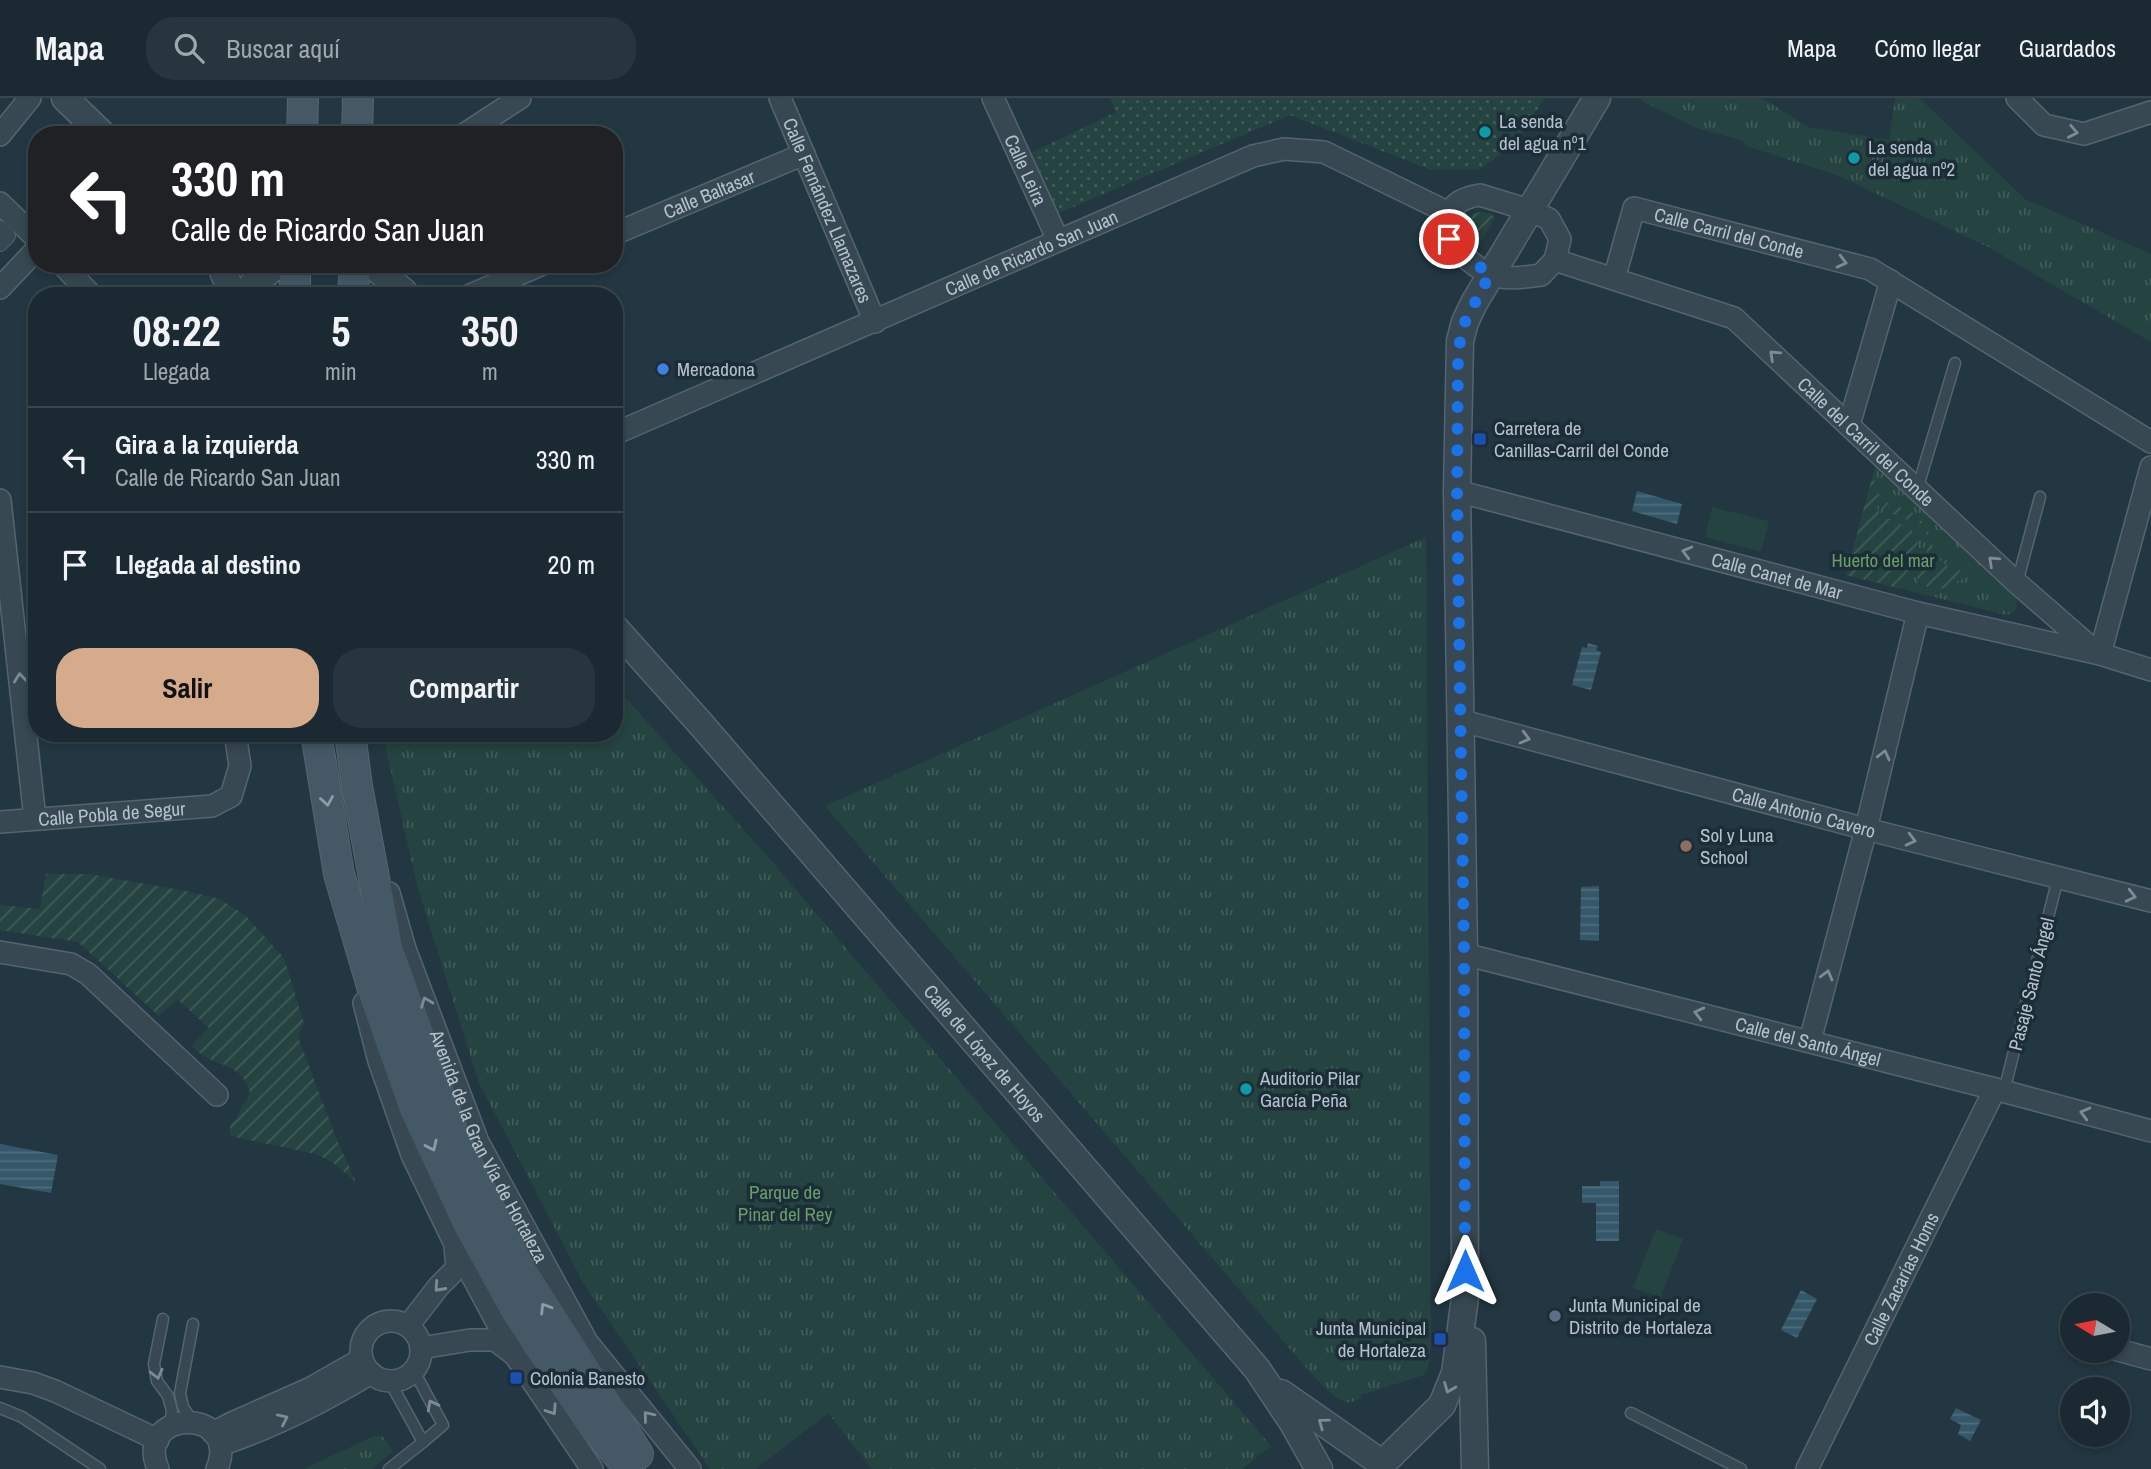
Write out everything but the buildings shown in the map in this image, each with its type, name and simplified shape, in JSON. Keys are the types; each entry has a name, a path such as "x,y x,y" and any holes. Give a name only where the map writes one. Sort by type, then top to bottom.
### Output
{"main road":[{"path":"302,126 303,98"},
{"path":"357,126 358,98"},
{"path":"317,742 339,874 374,993 415,1109 469,1225 517,1312 595,1428 629,1469"},
{"name":"Avenida de la Gran Vía de Hortaleza","path":"351,742 387,948 457,1141 522,1272 648,1469"}],"street":[{"path":"0,135 30,98"},
{"path":"65,98 94,126"},
{"path":"477,126 520,98"},
{"name":"Calle Fernández Llamazares","path":"780,98 876,322"},
{"name":"Calle Leira","path":"993,98 1058,240"},
{"path":"1382,1465 1442,1405 1455,1373 1465,1297 1464,954 1457,491 1460,341 1465,322 1490,274 1597,98"},
{"path":"2017,98 2044,125 2084,134 2151,112"},
{"name":"Calle de Ricardo San Juan","path":"623,430 1253,156 1284,149 1324,152 1449,213"},
{"name":"Calle Baltasar","path":"623,230 804,154"},
{"path":"1480,195 1529,210 1549,219 1560,239 1555,260 1541,275 1513,278 1490,274 1460,253 1449,239 1449,213 1457,203 1468,197 1480,195"},
{"path":"0,203 28,230"},
{"name":"Calle Carril del Conde","path":"1614,279 1634,208 1870,269 2151,442"},
{"path":"0,229 7,236 0,243"},
{"path":"0,288 28,258"},
{"name":"Calle del Carril del Conde","path":"1555,260 1734,318 2017,583 2099,654 2151,670"},
{"path":"70,273 84,287"},
{"path":"251,287 266,273"},
{"path":"382,273 398,287"},
{"path":"489,287 522,273"},
{"path":"1849,425 1891,281"},
{"path":"2099,654 2151,467"},
{"name":"Calle Canet de Mar","path":"1457,491 1919,613 2099,654"},
{"name":"Calle Pobla de Segur","path":"0,500 35,819 212,806 231,796 240,766 236,742"},
{"path":"1810,1041 1919,613"},
{"path":"2033,639 2048,632 2052,613"},
{"name":"Calle de López de Hoyos","path":"623,637 1269,1385 1319,1469"},
{"name":"Calle de López de Hoyos","path":"623,649 700,723"},
{"name":"Calle Antonio Cavero","path":"1459,720 1866,829 2151,901"},
{"name":"Avenida de la Gran Vía de Hortaleza","path":"357,786 405,948 478,1142 587,1342 690,1469"},
{"path":"0,822 35,819"},
{"path":"339,874 355,966 379,1061 412,1155 455,1244 514,1354 592,1469"},
{"path":"0,952 71,964 88,974 217,1095"},
{"name":"Calle del Santo Ángel","path":"1464,954 2151,1131"},
{"name":"Calle Zacarías Homs","path":"1807,1469 2000,1090"},
{"path":"408,1326 439,1286 457,1268 455,1244"},
{"path":"1465,1297 1472,1342 1475,1469"},
{"path":"388,1321 408,1326 419,1339 421,1348 421,1356 414,1371 403,1379 390,1382 380,1380 366,1366 361,1349 370,1330 388,1321"},
{"path":"421,1348 470,1340 495,1340 514,1354"},
{"path":"2130,1353 2151,1359"},
{"path":"217,1439 234,1422 366,1366"},
{"path":"0,1377 33,1383 164,1433"},
{"name":"Calle de López de Hoyos","path":"1269,1385 1382,1465"},
{"path":"158,1469 154,1451 164,1433 179,1422 206,1426 217,1439 221,1456 217,1469"}],"lane":[{"path":"1917,490 1955,363"},
{"path":"2017,583 2040,496"},
{"name":"Pasaje Santo Ángel","path":"2000,1090 2058,878"},
{"path":"163,1319 154,1364 157,1381 168,1396 170,1404 164,1433"},
{"path":"192,1324 180,1393 183,1407 192,1422"},
{"path":"389,1469 443,1425 414,1371"},
{"path":"390,1382 423,1442"},
{"path":"0,1408 22,1417 100,1469"},
{"path":"1631,1413 1741,1469"}],"green space":[{"path":"1110,98 1544,98 1519,140 1479,170 1431,170 1290,115 1059,213 1031,153 1116,112"},
{"path":"1762,98 1808,127 1889,140 1895,98 1919,98 2025,199 2151,254 2151,342 1988,247 1837,175 1746,146 1743,141 1697,128 1640,100"},
{"path":"1480,212 1491,214 1495,218 1476,250 1465,241 1463,230 1470,215"},
{"path":"1875,467 2015,595 2015,612 2006,615 1846,575"},
{"name":"Huerto del mar","path":"1875,467 1874,487 1881,497 1877,506 1879,514 1912,530 1919,545 1911,573 1906,572 1901,589 1846,575"},
{"path":"1887,502 1917,516 1925,525 1938,557 1954,569 1970,573 1969,576 1954,583 1955,586 1945,588 1932,588 1918,583 1928,544 1926,533 1915,519 1912,522 1885,511 1883,507"},
{"path":"1712,507 1769,521 1761,552 1705,537"},
{"path":"1426,537 1431,1344 1424,1375 1361,1395 1361,1398 1353,1402 1345,1402 1332,1394 1303,1364 825,806"},
{"name":"Parque de Pinar del Rey","path":"623,695 768,857 1271,1446 1242,1469 872,1469 828,1413 756,1469 710,1469 584,1284 479,1083 418,889 384,742 623,742"},
{"path":"46,874 89,874 186,891 220,899 246,916 284,958 304,1023 298,1037 356,1182 332,1162 316,1154 230,1136 230,1125 250,1092 245,1081 233,1069 209,1059 192,1046 209,1028 177,999 159,1016 78,942 0,930 0,905 40,909"},
{"path":"1656,1229 1683,1239 1661,1297 1633,1288"},
{"path":"374,1436 383,1437 393,1451 372,1469 304,1469"}],"water":[{"path":"1637,491 1682,504 1677,524 1632,511"},
{"path":"1588,643 1598,646 1596,650 1601,652 1591,690 1572,685 1582,647 1587,648"},
{"path":"1599,886 1599,941 1580,940 1581,887"},
{"path":"0,1144 58,1155 51,1193 0,1184"},
{"path":"1600,1181 1619,1181 1619,1241 1596,1241 1596,1203 1582,1203 1582,1186 1600,1186"},
{"path":"1801,1290 1817,1299 1797,1338 1781,1330"},
{"path":"1956,1408 1981,1420 1970,1441 1958,1434 1961,1425 1950,1419"}],"place":[{"name":"La senda del agua nº1","path":"1485,132"},
{"name":"La senda del agua nº2","path":"1854,158"},
{"name":"Mercadona","path":"663,369"},
{"name":"Carretera de Canillas-Carril del Conde","path":"1480,439"},
{"name":"Sol y Luna School","path":"1686,846"},
{"name":"Auditorio Pilar García Peña","path":"1246,1089"},
{"name":"Junta Municipal de Distrito de Hortaleza","path":"1555,1316"},
{"name":"Junta Municipal de Hortaleza","path":"1440,1339"},
{"name":"Colonia Banesto","path":"516,1378"}],"route":[{"path":"1449,239 1460,253 1490,274 1465,322 1458,364 1465,1271"}]}
